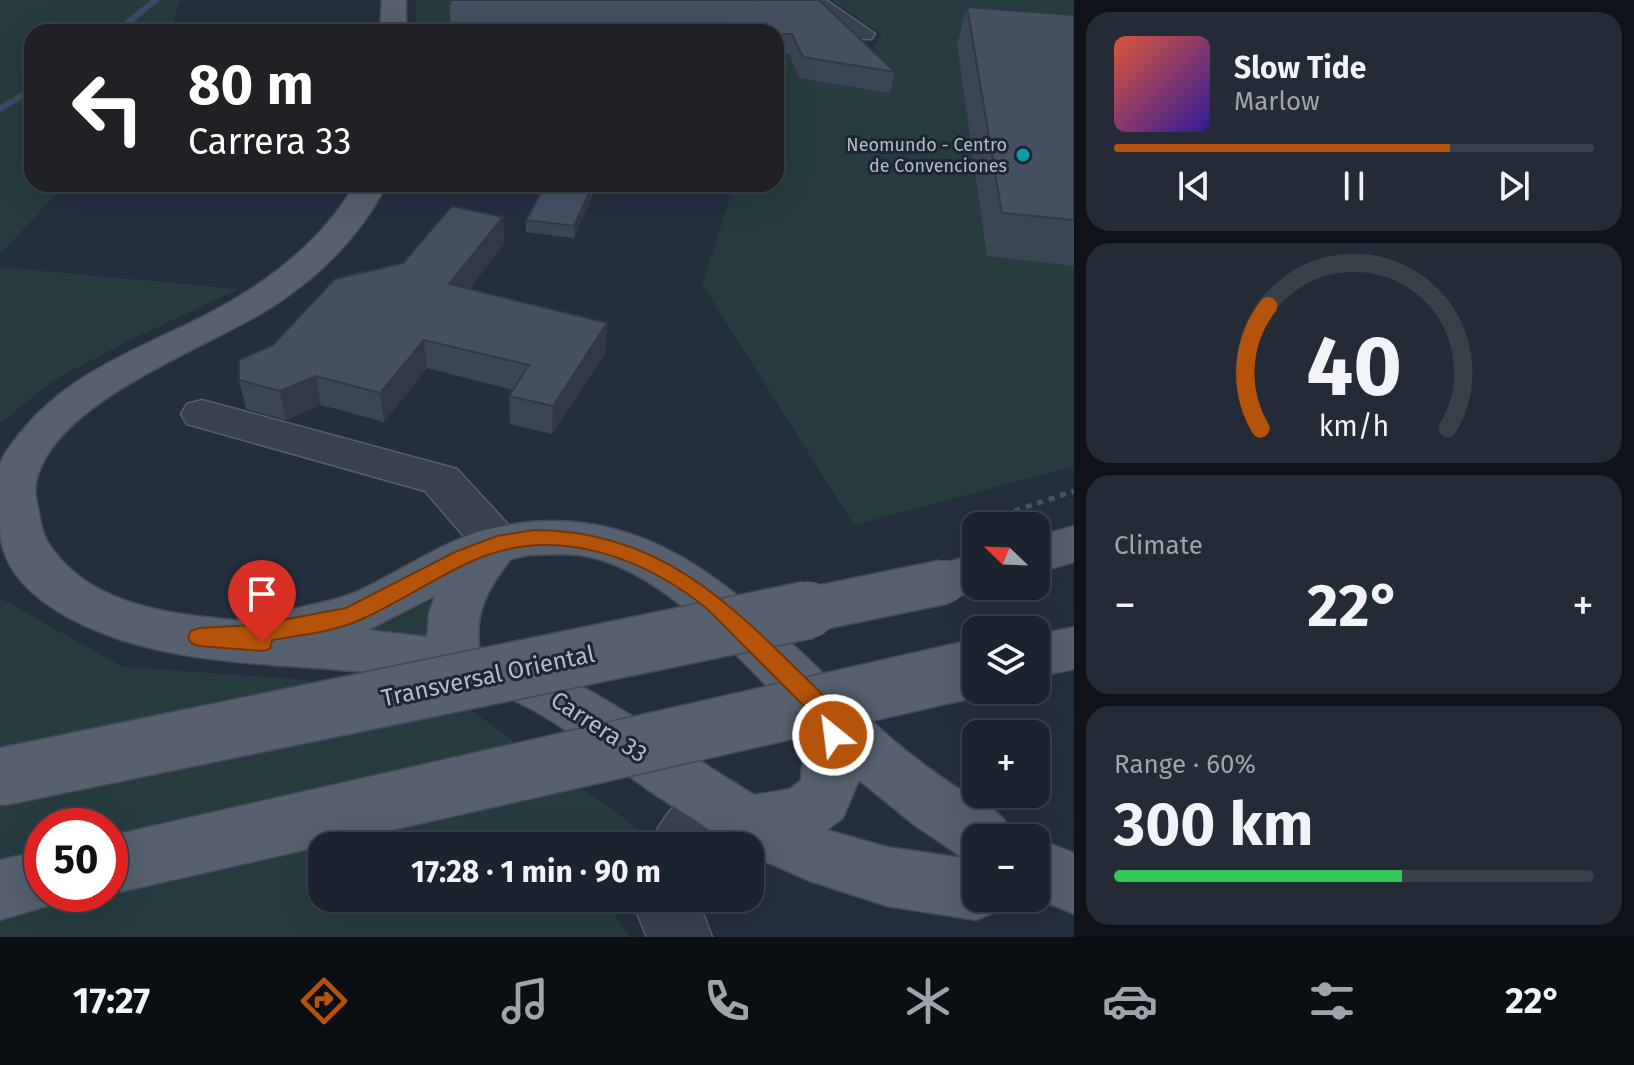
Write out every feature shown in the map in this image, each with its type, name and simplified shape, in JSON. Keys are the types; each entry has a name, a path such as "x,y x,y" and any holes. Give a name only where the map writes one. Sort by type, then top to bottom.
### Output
{"main road":[{"path":"393,24 394,0"},
{"name":"Carrera 33","path":"366,192 336,236 269,291 231,316 126,365 73,401 33,444 12,485 17,529 30,559 59,589 112,616 148,628 199,637 422,656 516,679 594,719 731,813 821,859 864,873 962,888"},
{"name":"Carrera 33","path":"199,637 299,628 352,615 462,557 497,543 534,537 570,537 623,550 666,571 709,598 832,719 909,787 963,824"},
{"path":"457,663 449,637 456,605 472,572 497,543"},
{"path":"1050,551 1074,544"},
{"path":"1050,570 1074,567"},
{"name":"Transversal Oriental","path":"0,777 962,578"},
{"path":"1050,653 1074,648"},
{"path":"128,861 962,671"},
{"path":"731,813 788,820 815,808 831,784 834,751 832,719"},
{"path":"1050,873 1074,884"},
{"path":"0,890 24,884"},
{"path":"1050,897 1074,899"}],"street":[{"path":"810,0 862,34"},
{"path":"202,414 441,480 497,543"},
{"path":"701,832 731,813"},
{"path":"668,912 680,937"}],"path":[{"path":"957,530 1074,491"}],"green space":[{"path":"0,0 180,0 172,24 24,24 24,192 58,192 0,254"},
{"path":"416,0 680,0 630,24 416,24"},
{"path":"832,0 1074,0 1074,466 854,525 702,284 732,192 784,192 784,55 789,55 799,78 853,87 881,34"},
{"path":"0,267 239,289 52,381 0,424"},
{"path":"0,598 123,667 295,679 456,700 643,832 308,832 308,912 613,912 630,937 0,937"},
{"path":"432,601 436,642 350,631"}],"building":[{"path":"451,0 819,0 895,72 803,57 792,34 784,34 784,24 450,24"},
{"name":"Neomundo - Centro de Convenciones","path":"967,7 1074,15 1074,220 1002,213"},
{"path":"542,192 589,192 574,226 526,220"},
{"path":"452,206 503,217 449,284 607,323 553,406 509,396 529,365 424,340 380,393 316,376 280,391 239,380 239,360 273,345 335,279 403,263"}],"waterway":[{"path":"126,24 156,0"},
{"path":"0,109 24,94"}],"place":[{"name":"Neomundo - Centro de Convenciones","path":"1023,155"}],"route":[{"path":"262,642 199,637 256,634 326,623 352,615 462,557 497,543 534,537 570,537 623,550 666,571 709,598 832,719 833,735"}]}
